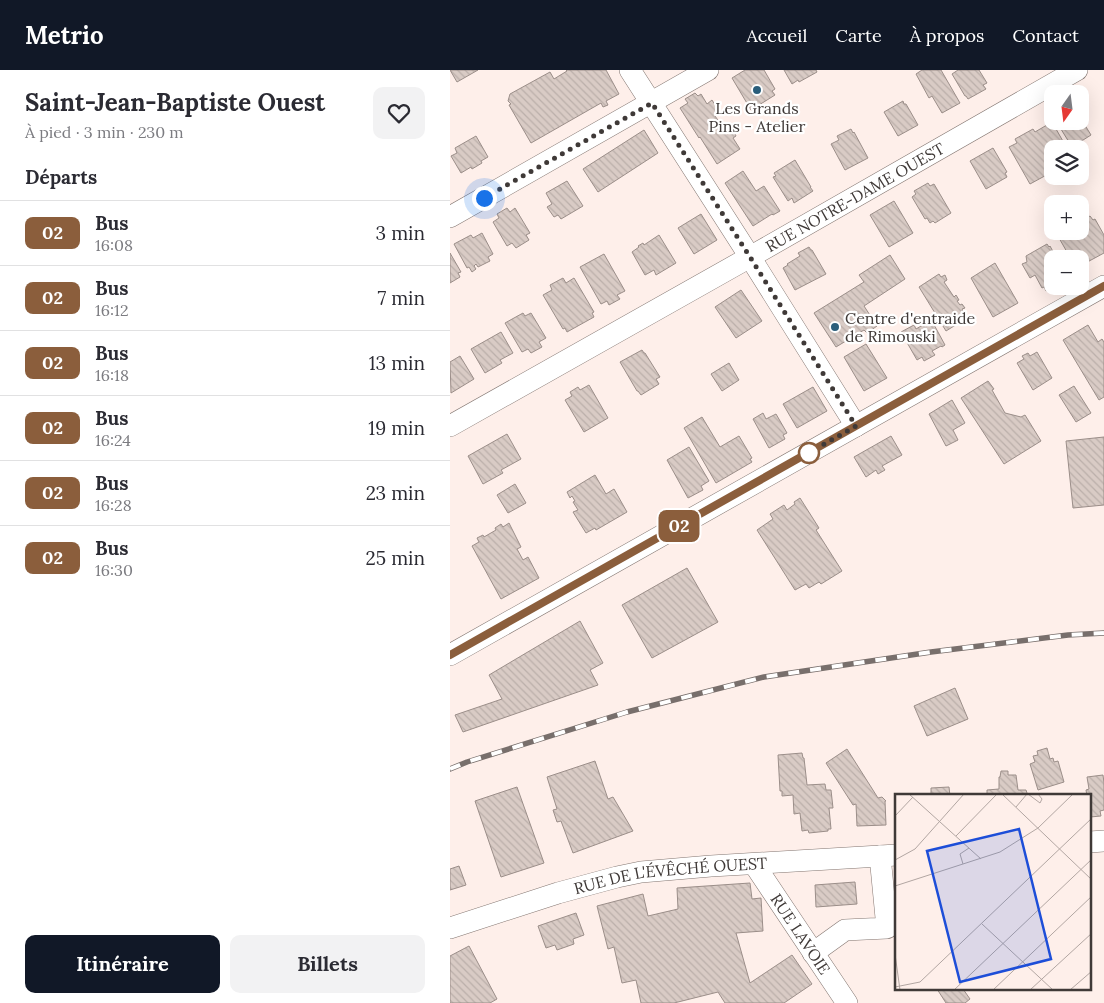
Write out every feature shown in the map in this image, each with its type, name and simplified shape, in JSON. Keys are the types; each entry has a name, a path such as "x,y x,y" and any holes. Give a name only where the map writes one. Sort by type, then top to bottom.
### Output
{"street":[{"path":"630,70 856,426"},
{"path":"450,217 708,70"},
{"name":"RUE NOTRE-DAME OUEST","path":"450,426 1077,70"},
{"path":"450,655 1104,286"},
{"path":"813,953 845,930 887,928 888,856"},
{"name":"RUE DE L'ÉVÊCHÉ OUEST","path":"450,928 558,893 640,872 888,856"},
{"name":"RUE LAVOIE","path":"754,864 847,1003"}],"building":[{"path":"450,70 478,70 457,82"},
{"path":"566,70 606,70 619,94 606,101 608,105 603,107 601,103 531,143 509,105 511,104 508,101 510,94 550,72 554,79"},
{"name":"Les Grands Pins - Atelier","path":"745,70 764,70 775,89 772,91 775,95 751,110 732,78"},
{"path":"784,70 816,70 817,72 792,84"},
{"path":"922,70 941,70 960,103 942,113 932,96 929,98 916,74"},
{"path":"958,70 979,70 987,83 983,85 986,89 968,99 952,74"},
{"path":"695,93 698,96 701,94 707,104 712,100 719,114 715,116 729,132 733,129 736,136 733,138 740,149 717,164 680,108 688,103 685,99"},
{"path":"903,101 918,125 898,136 884,112"},
{"path":"1044,127 1044,130 1057,130 1062,140 1044,140 1044,176 1030,184 1009,147 1017,143 1015,139 1033,129 1035,132"},
{"path":"851,129 868,158 845,170 831,144 839,140 837,136"},
{"path":"644,130 658,153 598,192 583,169"},
{"path":"1062,130 1088,130 1091,135 1083,140 1068,140"},
{"path":"476,136 488,157 472,169 471,167 461,173 451,156 457,153 455,148"},
{"path":"993,148 1007,172 1005,173 1007,177 986,189 970,161"},
{"path":"795,160 813,191 794,203 792,198 788,201 773,177 776,176 774,173"},
{"path":"743,171 756,191 764,186 780,211 753,226 725,183"},
{"path":"567,181 583,206 561,219 558,215 554,217 547,207 552,204 546,193"},
{"path":"928,183 930,186 934,184 951,213 935,223 933,221 930,223 927,218 925,219 912,197 916,194 914,191"},
{"path":"894,201 913,233 889,247 870,215"},
{"path":"507,208 510,212 515,208 530,233 526,235 529,240 516,248 512,243 507,246 493,222 499,218 497,214"},
{"path":"701,214 717,240 694,254 678,228"},
{"path":"1089,217 1093,220 1095,219 1104,235 1104,253 1089,261 1089,250 1066,250 1060,240 1089,240"},
{"path":"482,233 493,254 488,257 490,261 478,267 476,264 474,266 476,269 472,272 469,267 467,268 454,244 471,235 473,238"},
{"path":"659,235 676,263 656,275 654,270 645,275 632,252 638,246 643,243 644,245"},
{"path":"1047,244 1050,246 1052,250 1044,250 1044,287 1042,288 1035,275 1030,278 1022,264 1027,262 1026,256"},
{"path":"809,247 826,274 795,290 783,268 800,256 798,253"},
{"path":"450,253 461,272 458,273 460,277 450,283"},
{"path":"604,254 625,291 617,295 620,299 609,305 607,301 601,304 580,267"},
{"path":"890,255 905,279 864,306 877,326 867,333 864,330 836,347 814,313 864,282 859,275"},
{"path":"995,263 1018,303 993,317 971,278"},
{"path":"939,274 941,277 945,275 947,280 944,282 954,297 956,295 960,305 962,304 965,308 962,309 967,318 946,331 919,287"},
{"path":"563,278 566,283 574,278 594,312 592,313 594,317 567,332 565,328 563,329 543,295 552,290 550,285"},
{"path":"741,290 762,321 736,338 715,307"},
{"path":"523,313 525,316 531,313 546,338 539,342 542,347 531,353 528,349 522,352 505,323"},
{"path":"932,321 945,345 932,351 935,355 924,361 922,357 917,360 901,332 914,325 916,329"},
{"path":"1088,325 1098,342 1102,339 1104,342 1104,397 1099,400 1063,340"},
{"path":"501,332 513,353 500,360 502,363 485,373 471,349"},
{"path":"866,344 887,378 864,391 844,357"},
{"path":"642,350 660,377 656,379 659,384 641,395 620,362"},
{"path":"1037,352 1052,378 1033,390 1017,363 1024,359 1022,356 1028,353 1030,356"},
{"path":"460,356 474,379 451,393 450,362"},
{"path":"729,363 739,380 722,391 711,374"},
{"path":"988,381 994,389 992,390 1005,413 1021,417 1025,415 1041,441 1004,464 961,398"},
{"path":"589,385 608,418 584,432 565,400 572,396 570,392 578,387 580,390"},
{"path":"1074,386 1091,413 1076,422 1059,395"},
{"path":"813,387 827,411 797,428 783,404"},
{"path":"952,400 965,423 953,430 958,440 946,446 929,414"},
{"path":"763,413 766,419 776,414 787,433 783,435 785,439 769,448 753,419"},
{"path":"702,417 720,447 739,436 752,458 750,459 752,462 716,483 684,428"},
{"path":"507,434 521,459 501,470 503,473 483,484 468,456"},
{"path":"891,436 902,455 882,466 885,470 878,474 876,470 866,477 854,457"},
{"path":"1104,437 1104,505 1073,508 1066,441"},
{"path":"689,447 709,481 701,486 703,490 688,498 667,460"},
{"path":"595,475 606,494 614,489 627,512 596,530 595,528 586,533 573,512 578,510 573,502 575,501 572,496 570,498 567,492"},
{"path":"515,484 526,503 508,513 497,495"},
{"path":"800,498 819,528 816,530 842,571 821,584 819,582 809,588 806,584 795,590 757,530 773,519 770,514 784,505 787,510"},
{"path":"509,523 521,547 517,549 523,560 528,557 539,578 501,599 472,546 479,542 477,538 483,535 484,537 496,530 495,528 501,524 503,527"},
{"path":"687,568 718,622 652,658 622,605"},
{"path":"580,621 603,663 590,670 598,685 463,732 455,715 502,699 489,675"},
{"path":"955,688 968,719 927,736 914,706"},
{"path":"1047,748 1050,759 1053,758 1054,762 1058,761 1064,782 1038,790 1030,764 1035,762 1033,756 1038,755 1037,751"},
{"path":"847,749 878,798 882,797 886,801 886,825 857,826 856,804 853,805 826,763"},
{"path":"802,753 807,785 825,784 826,790 831,790 833,808 829,808 831,829 828,829 828,831 809,833 808,830 802,831 800,813 794,814 793,795 782,796 782,791 780,791 778,755"},
{"path":"595,761 608,799 613,797 633,831 573,853 561,821 557,822 553,810 557,809 547,777"},
{"path":"1001,771 1008,771 1008,775 1016,775 1018,790 1026,790 1027,794 987,794 987,790 999,789"},
{"path":"1103,775 1104,810 1100,811 1101,816 1092,817 1092,794 1087,794 1086,790 1089,789 1087,777"},
{"path":"517,787 544,863 501,877 475,801"},
{"path":"949,787 950,794 931,794 931,788"},
{"path":"459,866 466,885 450,890 450,869"},
{"path":"855,882 857,904 816,907 815,885"},
{"path":"750,883 752,899 761,898 763,931 736,933 750,983 792,955 812,984 784,1003 725,1003 718,992 674,1003 641,1003 636,980 622,983 614,947 608,949 597,906 643,894 648,916 678,909 677,888"},
{"path":"576,913 584,935 573,939 574,944 557,950 555,945 546,948 538,926"},
{"path":"469,946 497,999 490,1003 450,1003 450,956"},
{"path":"938,990 964,990 970,999 965,1003 946,1003"}],"railway":[{"path":"450,769 627,712 764,677 931,652 1068,635 1104,633"}],"bus line":[{"name":"02","path":"450,655 1104,286"}],"place":[{"name":"Les Grands Pins - Atelier","path":"757,90"},
{"name":"Centre d'entraide de Rimouski","path":"835,327"}],"route":[{"path":"484,198 652,103 856,426 805,455 809,453"}]}
